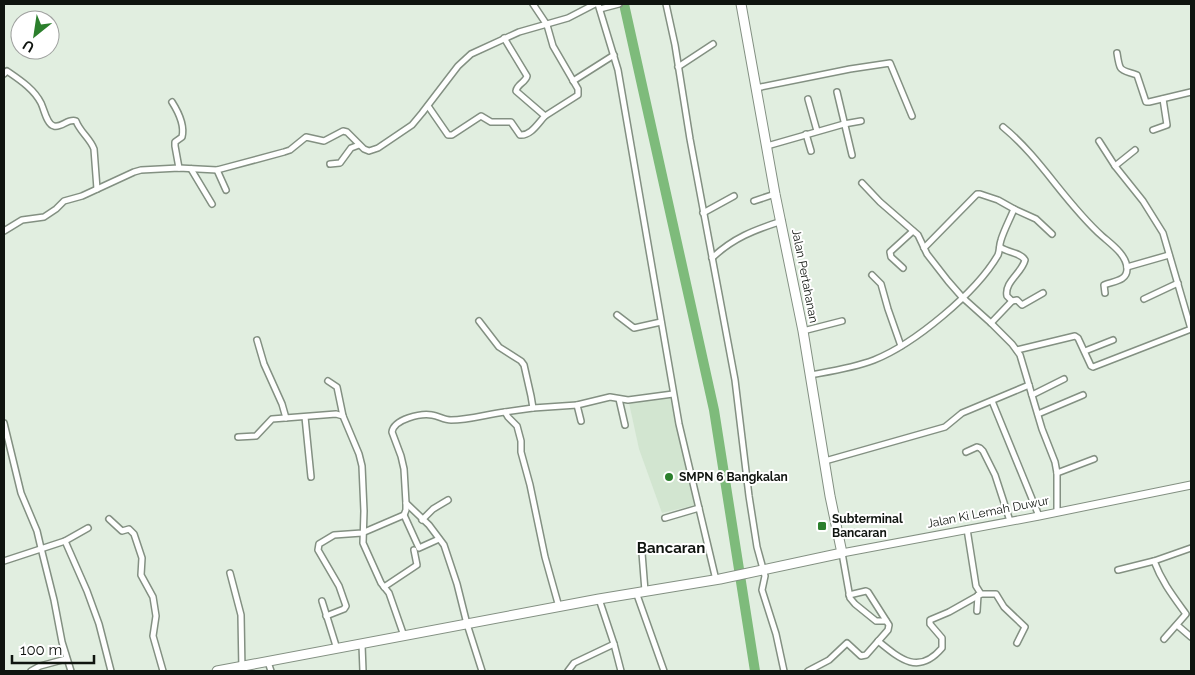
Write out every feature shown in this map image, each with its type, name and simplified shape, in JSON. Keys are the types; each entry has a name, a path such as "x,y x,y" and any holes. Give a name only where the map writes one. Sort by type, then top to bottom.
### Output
{"highway":[{"name":"Jalan Pertahanan","path":"741,4 775,194 803,331 842,553"},
{"name":"Jalan Ki Lemah Duwur","path":"216,671 270,667 337,649 599,599 718,579 842,553"}],"main road":[{"name":"Jalan Ki Lemah Duwur","path":"842,553 1191,485"}],"street":[{"path":"428,106 448,135 452,135 481,116 491,122 510,122 520,135 525,135 545,116 578,95 578,89 553,46 546,25 533,4"},
{"path":"581,4 582,10"},
{"path":"4,231 22,220 44,217 64,201 97,189 134,172 180,168 217,170 290,150 306,137 324,141 343,131 347,132 359,145 369,151 378,148 404,131 428,106 458,66 471,54 504,38 568,18 582,10 598,5 619,4"},
{"path":"666,4 735,380 757,547 761,570 764,576 762,590 776,634 784,671"},
{"path":"598,5 618,70 679,424 718,579"},
{"path":"504,38 527,76 516,88 516,91 545,116"},
{"path":"678,67 714,44"},
{"path":"1117,53 1119,69 1137,75 1146,102 1191,92"},
{"path":"573,81 614,55"},
{"path":"756,88 890,63 912,116"},
{"path":"5,71 35,94 50,124 57,126 72,120 76,121 92,143 94,149 97,189"},
{"path":"837,92 852,155"},
{"path":"808,99 817,131"},
{"path":"1153,130 1167,125 1163,99"},
{"path":"172,102 178,112 183,130 182,137 175,142 180,168"},
{"path":"767,146 861,120"},
{"path":"1002,127 1031,155 1089,223 1116,248 1127,267 1124,278 1104,286 1105,292"},
{"path":"806,134 811,151"},
{"path":"1017,350 1075,336 1085,350 1093,367 1191,329 1163,233 1143,201 1115,166 1100,141"},
{"path":"330,164 340,163 351,148 359,145"},
{"path":"1115,166 1134,150"},
{"path":"191,169 212,204"},
{"path":"217,170 226,190"},
{"path":"862,183 880,202 920,237 924,248 962,297 992,323 1017,350 1050,445 1057,473 1057,512"},
{"path":"754,200 775,194"},
{"path":"924,248 977,194 998,200 1036,219 1052,234"},
{"path":"703,213 734,196"},
{"path":"810,375 858,366 875,360 901,346 926,329 962,297 986,272 998,254 1001,239 1014,209"},
{"path":"712,258 726,245 741,237 782,221"},
{"path":"903,268 891,257 890,252 913,231"},
{"path":"1000,247 1007,252 1019,254 1025,260 1022,267 1013,277 1007,290 1007,296 1012,301"},
{"path":"1127,267 1169,255"},
{"path":"872,275 881,284 901,346"},
{"path":"1144,299 1178,283"},
{"path":"992,323 1012,301 1018,300 1023,304 1043,293"},
{"path":"618,315 634,328 661,322"},
{"path":"479,321 499,347 524,365 533,408"},
{"path":"803,331 842,321"},
{"path":"257,340 264,364 282,404 286,418"},
{"path":"1085,350 1113,340"},
{"path":"1032,395 1064,379"},
{"path":"328,381 337,387 343,416 362,466 364,511 362,533 365,549 389,594 404,636"},
{"path":"825,461 945,427 958,415 1029,385"},
{"path":"439,539 420,548 404,515 406,503 404,469 402,456 392,432 396,425 420,416 431,415 450,420 533,408 577,405 610,397 628,400 674,394"},
{"path":"1038,414 1083,395"},
{"path":"619,398 625,425"},
{"path":"992,401 1039,516"},
{"path":"577,405 581,421"},
{"path":"506,412 508,417 517,426 521,441 521,452 545,557 559,607"},
{"path":"238,437 256,436 270,420 336,414 343,416"},
{"path":"305,417 311,477"},
{"path":"4,423 21,493 42,548 66,659 71,671"},
{"path":"966,452 977,447 983,451 995,474 1010,521"},
{"path":"1057,473 1094,460"},
{"path":"422,520 433,509 448,500"},
{"path":"406,503 439,539 447,554 458,584 467,624 482,671"},
{"path":"665,518 699,508"},
{"path":"326,616 344,609 346,606 339,586 317,547 328,537 362,533 404,515"},
{"path":"109,519 122,531 129,529 137,542 142,558 141,575 153,597 156,616 153,636 163,671"},
{"path":"4,561 65,541 88,528"},
{"path":"967,529 979,594 977,611"},
{"path":"65,541 88,591 111,671"},
{"path":"1118,570 1154,561 1191,548"},
{"path":"384,587 417,565 414,550"},
{"path":"642,553 640,592 664,671"},
{"path":"842,553 849,595 855,604 876,621 886,621"},
{"path":"1154,561 1164,584 1188,614 1164,639"},
{"path":"230,573 241,615 242,669"},
{"path":"808,671 829,660 847,643 864,656 888,630 886,621 868,592 849,595"},
{"path":"878,641 904,662 917,667 923,665 935,657 943,644 942,638 930,624 930,620 949,612 979,594 996,594 1004,607 1025,627 1017,643"},
{"path":"599,599 621,671"},
{"path":"322,601 337,649"},
{"path":"1176,625 1191,638"},
{"path":"568,671 574,663 614,644"},
{"path":"362,645 363,671"},
{"path":"31,671 40,666 66,659"}],"shaded area":[{"name":"SMPN 6 Bangkalan","path":"670,398 695,505 662,513 639,449 629,403"}],"waterway":[{"path":"624,4 714,410 755,671"}],"place":[{"name":"SMPN 6 Bangkalan","path":"669,477"},
{"name":"Subterminal Bancaran","path":"822,526"}],"district":[{"name":"Bancaran","path":"671,548"}]}
